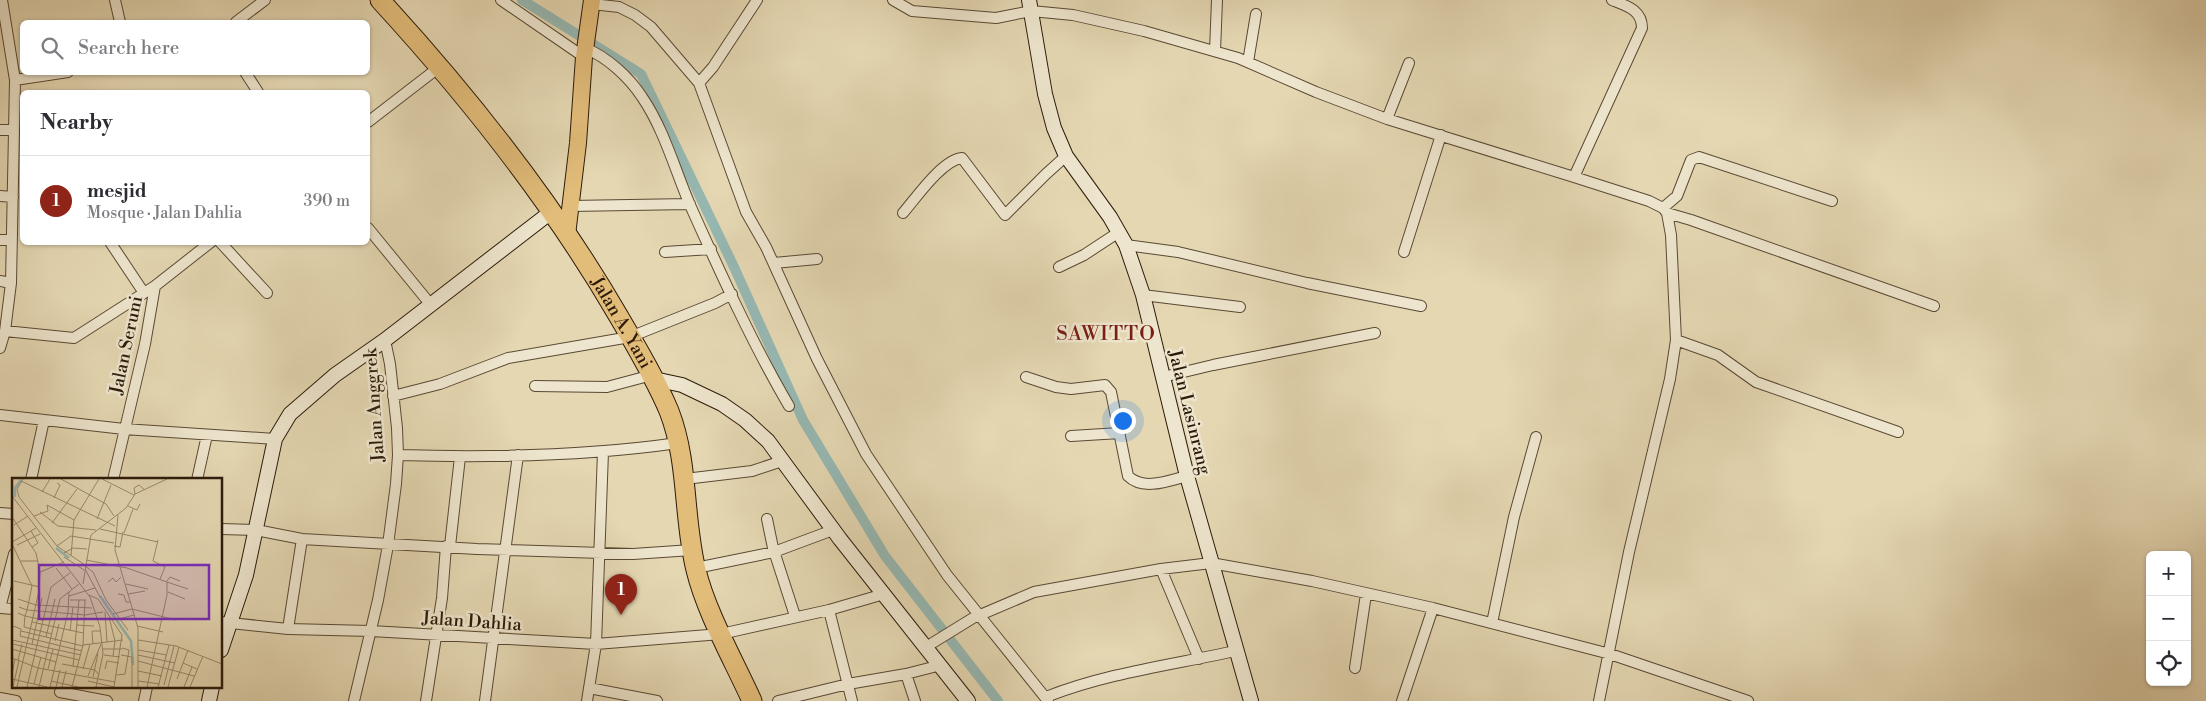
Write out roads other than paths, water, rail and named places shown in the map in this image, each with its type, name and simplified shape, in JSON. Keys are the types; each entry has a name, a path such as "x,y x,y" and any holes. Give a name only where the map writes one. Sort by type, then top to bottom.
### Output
{"highway":[{"name":"Jalan A. Yani","path":"380,0 484,122 551,212 602,288 653,377 669,412 678,443 685,479 692,550 703,592 752,701"}],"main road":[{"path":"567,235 591,6"}],"street":[{"path":"0,348 5,331 11,283 15,80 3,27 2,0"},
{"path":"115,0 120,20"},
{"path":"239,20 265,0"},
{"path":"501,0 585,50 596,53 616,69 642,97 658,128 710,249 774,381 789,406"},
{"path":"700,83 757,0"},
{"path":"1215,51 1216,0"},
{"path":"1574,177 1642,28 1641,17 1638,12 1612,0"},
{"path":"898,1 912,11 996,18 1030,5 1110,22 1215,51 1248,62 1316,92 1387,119 1649,201 1665,211 1934,306"},
{"name":"Jalan Lasinrang","path":"1030,5 1049,112 1066,156 1119,232 1126,245 1143,295 1186,476 1251,701"},
{"path":"591,6 618,8 635,15 651,27 700,83 746,212 774,263 817,359 866,454 947,576 976,616 1047,699 1080,684 1117,674 1235,651"},
{"path":"1248,62 1256,14"},
{"path":"1387,119 1409,63"},
{"path":"370,120 438,68"},
{"path":"15,80 48,75"},
{"path":"247,75 257,90"},
{"path":"0,130 13,130"},
{"path":"1404,252 1441,135"},
{"path":"903,213 940,170 953,160 962,158 1005,215 1066,156"},
{"path":"1665,211 1677,196 1691,160 1694,157 1699,157 1832,201"},
{"path":"0,196 13,197"},
{"path":"570,206 690,204"},
{"path":"1599,701 1610,654 1628,552 1670,379 1676,340 1670,235 1665,211"},
{"name":"Jalan Anggrek","path":"354,701 372,631 388,545 398,455 390,364 385,340 551,212"},
{"path":"370,230 431,305"},
{"path":"1059,267 1119,232"},
{"path":"0,240 12,240"},
{"path":"112,245 144,292"},
{"name":"Jalan Seruni","path":"113,478 145,344 155,286 206,245"},
{"path":"223,245 266,293"},
{"path":"1126,245 1178,252 1307,283 1421,306"},
{"path":"665,252 710,249"},
{"path":"774,263 817,259"},
{"path":"0,281 11,283"},
{"path":"5,331 74,338 155,286"},
{"path":"393,396 440,384 508,358 630,337 715,303 732,294"},
{"path":"1143,295 1240,307"},
{"path":"1163,377 1213,365 1375,333"},
{"path":"222,645 226,623 246,575 276,439 290,414 300,404 335,375 385,340"},
{"path":"1676,340 1718,355 1756,382 1898,432"},
{"path":"535,386 606,386 653,377 682,385 722,404 753,426 768,441 833,530 884,594 930,645 940,665 968,701"},
{"path":"1026,377 1056,387 1071,389 1105,385 1111,392 1128,476 1134,482 1148,484 1186,476"},
{"path":"0,415 124,429 276,439"},
{"path":"32,478 44,420"},
{"path":"1071,436 1120,433"},
{"path":"197,478 206,435"},
{"path":"1492,624 1514,517 1536,437"},
{"path":"398,455 460,457 603,452 678,443"},
{"path":"586,701 596,644 603,452"},
{"path":"485,701 507,549 518,455"},
{"path":"426,701 442,598 460,457"},
{"path":"685,479 752,471 782,461"},
{"path":"767,519 774,552 795,616"},
{"path":"222,529 256,530 302,539 388,545 448,546 600,554 692,550"},
{"path":"696,568 774,552 833,530"},
{"path":"288,629 302,539"},
{"path":"0,608 12,562"},
{"path":"930,645 976,616 1034,592 1161,569 1211,563 1312,581 1432,608 1610,654 1748,701"},
{"path":"1161,569 1199,659"},
{"name":"Jalan Dahlia","path":"226,623 288,629 372,631 596,644 722,634 795,616 829,610 884,594"},
{"path":"1355,668 1366,594"},
{"path":"1402,701 1432,608"},
{"path":"829,610 852,701"},
{"path":"778,701 940,665"},
{"path":"906,674 915,701"},
{"path":"144,701 147,688"},
{"path":"209,701 212,688"},
{"path":"589,688 657,701"},
{"path":"60,693 107,701"},
{"path":"0,698 16,701"}],"waterway":[{"path":"522,0 641,74 734,267 803,420 885,556 998,701"}],"place":[{"name":"mesjid","path":"621,615"}],"district":[{"name":"SAWITTO","path":"1106,333"}]}
